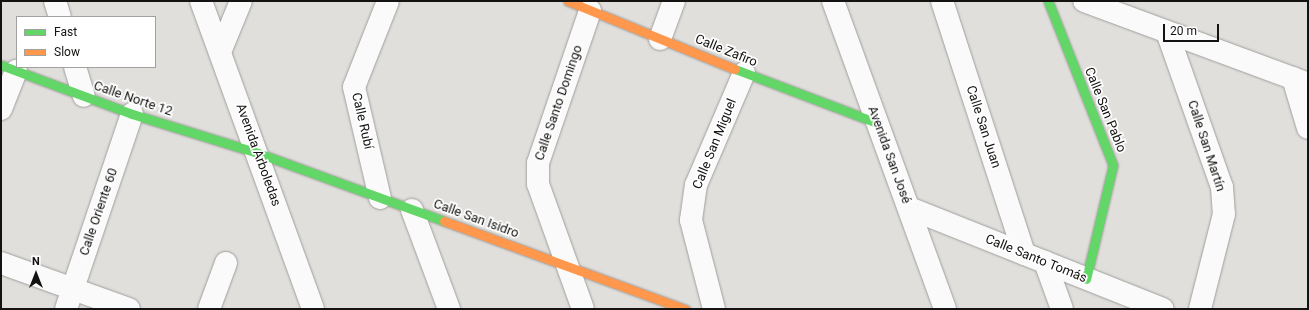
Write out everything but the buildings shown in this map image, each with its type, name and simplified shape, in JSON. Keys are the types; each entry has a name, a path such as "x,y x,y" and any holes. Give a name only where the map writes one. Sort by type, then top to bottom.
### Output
{"street":[{"path":"55,1 60,16"},
{"name":"Avenida Arboledas","path":"201,1 258,153 313,309"},
{"path":"220,52 241,1"},
{"name":"Calle Rubí","path":"380,198 354,87 388,1"},
{"name":"Calle Zafiro","path":"568,1 744,73 877,123"},
{"path":"660,39 674,1"},
{"name":"Avenida San José","path":"833,1 945,309"},
{"name":"Calle San Juan","path":"942,1 1024,254"},
{"name":"Calle San Pablo","path":"1048,1 1113,165 1086,278"},
{"path":"1084,1 1300,81 1308,128"},
{"name":"Calle Santo Domingo","path":"582,309 538,184 538,163 590,11"},
{"name":"Calle San Martín","path":"1166,32 1222,187 1224,214 1200,309"},
{"path":"1,109 8,68"},
{"name":"Calle Norte 12","path":"8,68 132,114 258,153"},
{"path":"75,68 84,96"},
{"name":"Calle San Miguel","path":"714,309 692,220 696,185 744,73"},
{"name":"Calle Oriente 60","path":"66,309 132,114"},
{"name":"Calle San Isidro","path":"258,153 685,309"},
{"name":"Calle Santo Tomás","path":"909,208 1163,309"},
{"path":"412,210 448,309"},
{"path":"1046,262 1062,309"},
{"path":"1,263 129,309"},
{"path":"209,309 226,263"}],"traffic: fast":[{"path":"1048,1 1113,165 1086,279"},
{"path":"1,65 132,114 258,153 444,221"},
{"path":"735,69 877,123"}],"traffic: slow":[{"path":"568,1 735,69"},
{"path":"444,221 685,309"}]}
